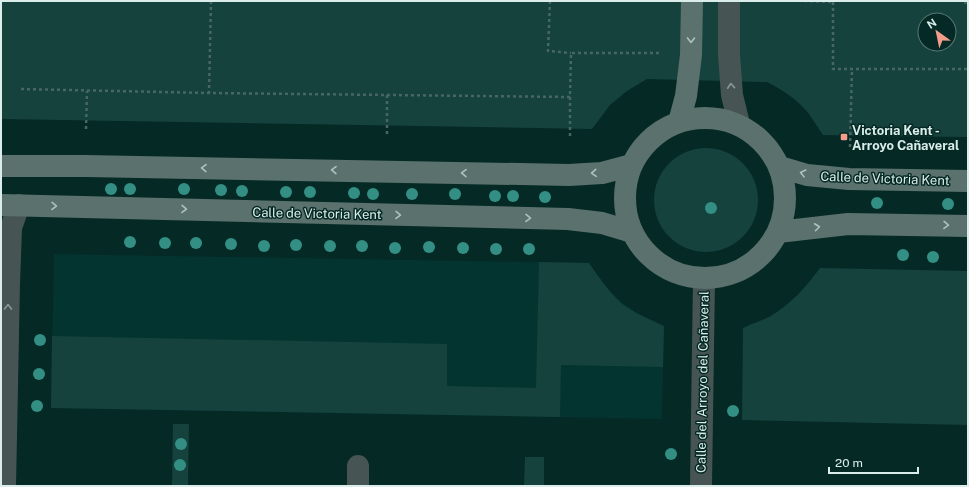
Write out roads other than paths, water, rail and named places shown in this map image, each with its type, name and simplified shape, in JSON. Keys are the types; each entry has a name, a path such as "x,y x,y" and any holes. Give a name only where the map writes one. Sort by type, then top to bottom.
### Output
{"main road":[{"path":"679,122 686,96 691,55 692,1"},
{"path":"699,117 719,118 739,124 752,132 763,142 780,167 786,200 784,216 778,232 768,247 755,260 740,270 722,276 704,278 686,276 669,270 654,260 641,247 632,232 625,210 625,187 632,165 640,150 651,139 664,129 679,122 699,117"},
{"path":"1,166 94,166 569,174 602,173 632,165"},
{"name":"Calle de Victoria Kent","path":"780,167 807,175 849,179 968,182"},
{"name":"Calle de Victoria Kent","path":"10,205 568,218 602,223 632,232"},
{"path":"778,232 848,224 968,226"}],"street":[{"path":"729,1 729,55 732,95 739,124"},
{"path":"5,486 11,236 10,205"},
{"name":"Calle del Arroyo del Cañaveral","path":"701,486 704,278"}],"place":[{"name":"Victoria Kent - Arroyo Cañaveral","path":"844,137"}]}
